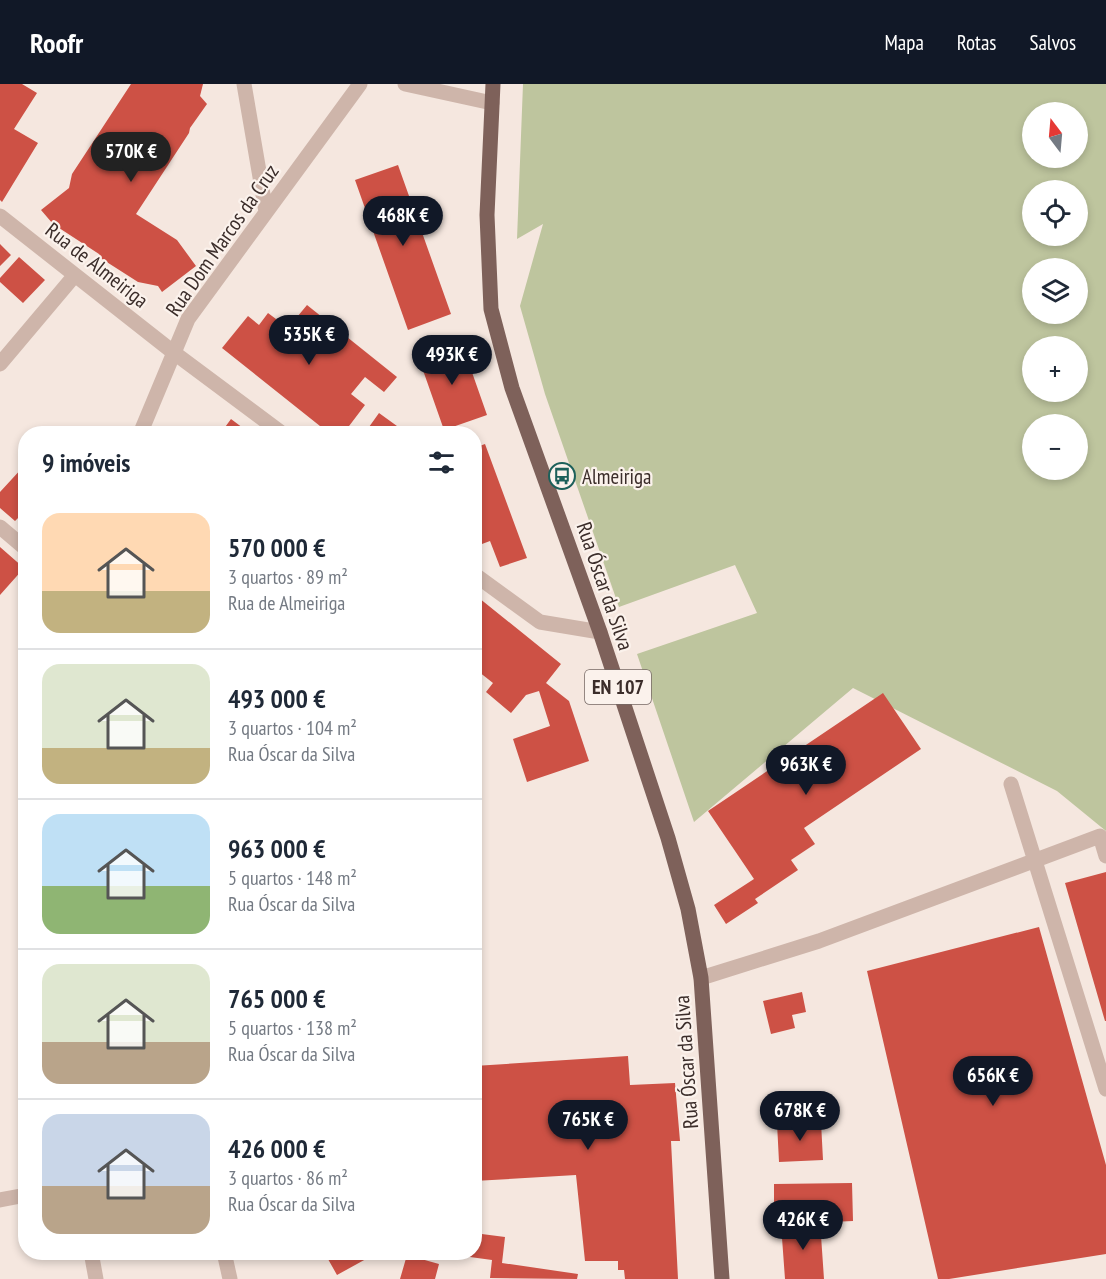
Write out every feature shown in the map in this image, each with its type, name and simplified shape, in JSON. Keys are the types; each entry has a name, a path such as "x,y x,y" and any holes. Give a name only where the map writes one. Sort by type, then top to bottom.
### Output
{"main road":[{"name":"Rua Óscar da Silva","path":"493,84 487,214 491,309 512,388 600,632 668,838 688,909 702,978 722,1279"}],"street":[{"path":"244,84 266,212"},
{"name":"Rua Dom Marcos da Cruz","path":"144,426 188,319 360,84"},
{"path":"405,84 492,104"},
{"name":"Rua de Almeiriga","path":"0,216 173,352 272,426"},
{"path":"0,364 75,275"},
{"path":"0,527 18,542"},
{"path":"482,580 540,622 600,632"},
{"path":"1011,784 1106,1089"},
{"path":"702,978 819,941 1100,836 1106,856"},
{"path":"0,1200 18,1197"},
{"path":"92,1260 96,1279"},
{"path":"226,1260 230,1279"}],"green space":[{"path":"523,84 1106,84 1106,831 1057,791 853,688 694,822 637,654 757,613 735,565 619,607 545,394 520,306 543,224 517,239"}],"building":[{"path":"0,84 22,84 37,93 14,129 38,143 2,202 0,200"},
{"path":"131,84 203,84 200,96 207,104 136,214 177,240 196,266 162,292 158,286 138,282 102,259 99,254 53,224 41,210 69,188 72,174"},
{"path":"398,165 451,314 408,330 355,180"},
{"path":"0,244 11,255 0,266"},
{"path":"19,257 45,280 23,303 0,282 0,278"},
{"path":"307,305 397,377 384,392 365,377 351,394 365,405 349,426 320,426 222,348 248,316 259,325 268,313 288,328"},
{"path":"461,341 487,415 455,426 443,426 418,356"},
{"path":"379,413 397,426 370,426"},
{"path":"231,419 240,426 226,426"},
{"path":"485,444 527,558 500,567 490,541 482,544 482,445"},
{"path":"18,472 18,518 15,521 0,508 0,492"},
{"path":"0,547 18,563 18,575 0,595"},
{"path":"482,600 561,664 546,683 569,701 589,761 527,782 513,739 550,726 539,691 526,695 511,713 486,692 493,683 482,674"},
{"path":"883,693 921,749 804,828 815,844 791,860 798,870 755,899 758,903 726,924 714,905 754,879 708,811"},
{"path":"1106,872 1106,1021 1105,1021 1065,883"},
{"path":"1039,927 1106,1165 1106,1254 938,1279 867,971"},
{"path":"802,992 806,1012 792,1015 795,1028 771,1034 763,1001"},
{"path":"628,1056 630,1085 675,1083 680,1141 671,1141 678,1279 625,1279 624,1270 618,1270 618,1261 585,1261 576,1175 482,1181 482,1065"},
{"path":"821,1122 823,1160 779,1162 777,1123"},
{"path":"852,1183 853,1221 831,1222 831,1208 774,1209 774,1184"},
{"path":"820,1221 824,1279 785,1279 781,1224"},
{"path":"482,1234 505,1237 502,1263 578,1274 577,1279 490,1278 492,1260 482,1259"},
{"path":"329,1260 364,1260 337,1275"},
{"path":"406,1260 425,1260 439,1264 435,1279 400,1279"}],"place":[{"name":"Almeiriga","path":"562,476"}]}
